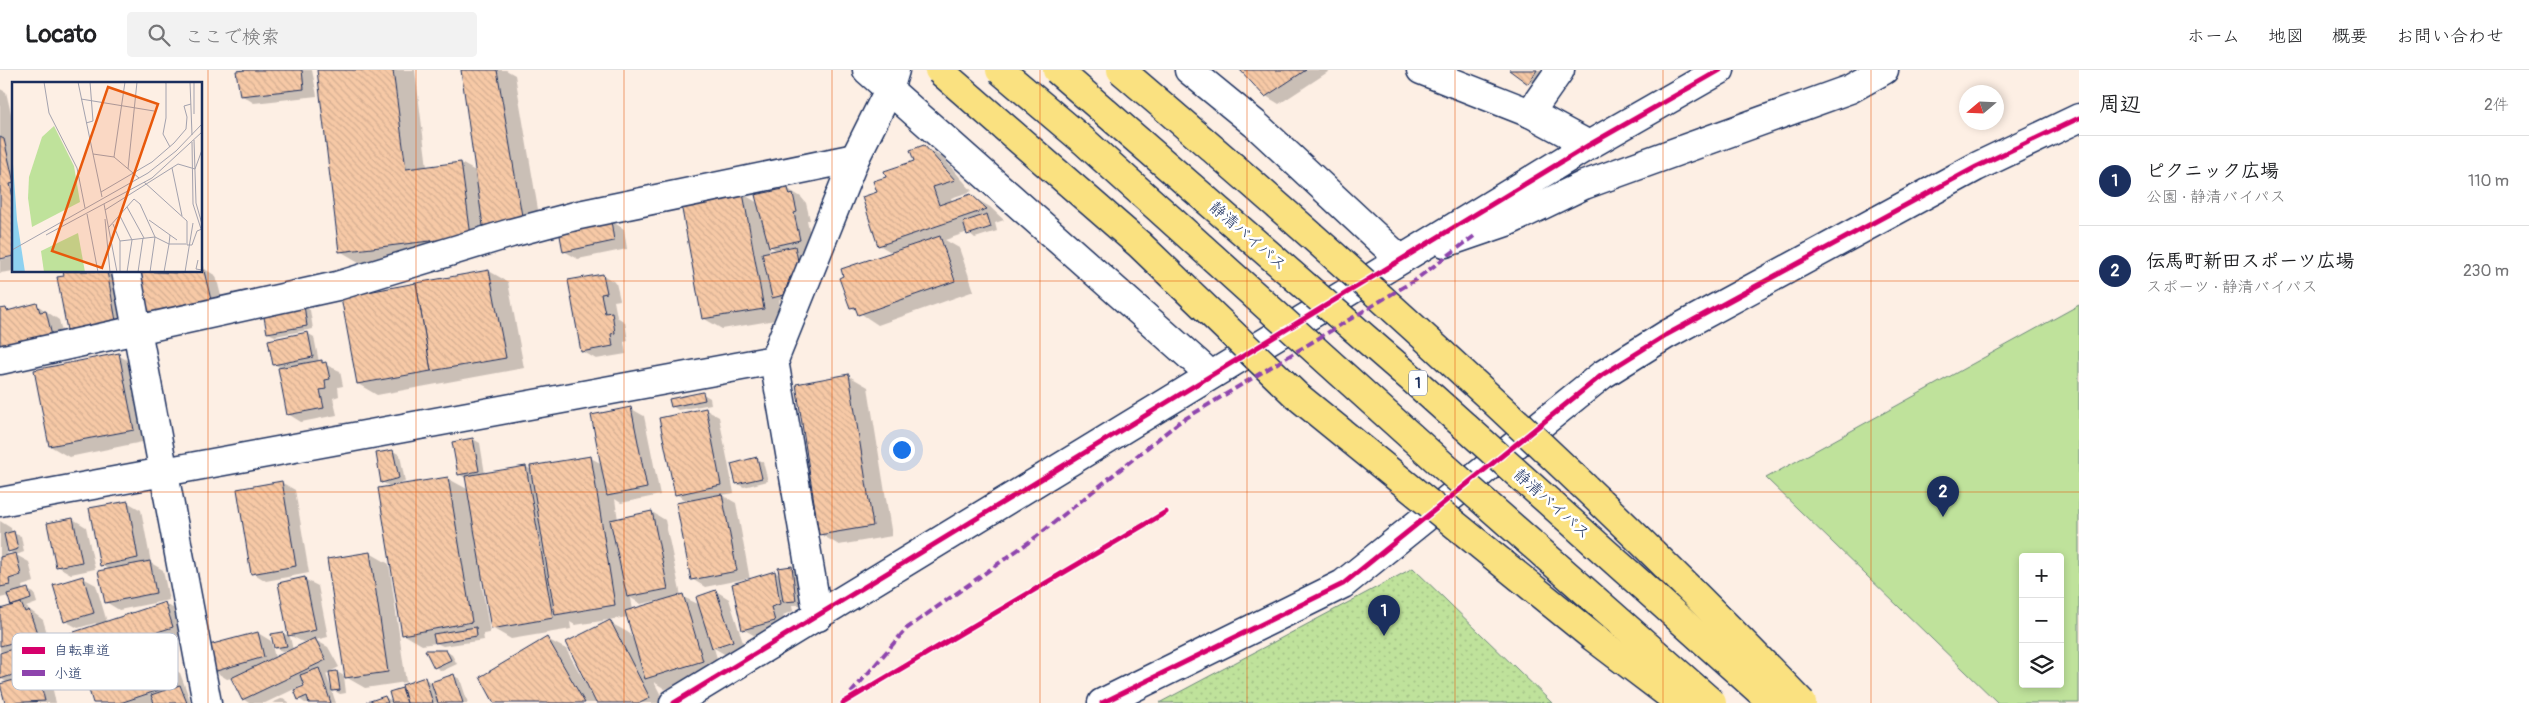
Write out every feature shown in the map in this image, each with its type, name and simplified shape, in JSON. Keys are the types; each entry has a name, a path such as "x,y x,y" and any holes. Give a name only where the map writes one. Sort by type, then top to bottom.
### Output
{"highway":[{"path":"939,70 1139,244 1296,395 1593,637 1680,703"},
{"path":"1000,70 1085,142 1448,469 1712,703"},
{"name":"静清バイパス","path":"1057,70 1411,378 1773,703"},
{"path":"1122,70 1270,197 1402,317 1696,593 1802,703"}],"street":[{"path":"867,70 892,80 1211,375"},
{"path":"1188,70 1254,124 1405,256"},
{"path":"1421,70 1530,113 1589,145"},
{"path":"1530,113 1560,70"},
{"path":"674,703 818,617 1405,256 1589,145 1720,70"},
{"path":"1405,256 1476,234 1509,221 1584,185 1850,88 1884,70"},
{"path":"818,617 774,360 855,158 892,80"},
{"path":"1102,703 1343,584 1602,374 1666,335 1976,167 2079,118"},
{"path":"0,360 337,286 511,233 579,215 855,158"},
{"path":"126,272 208,703"},
{"path":"0,502 774,360"}],"green space":[{"path":"2079,305 2079,703 1998,703 1766,478"},
{"path":"1413,568 1552,703 1159,703"}],"building":[{"path":"302,70 304,89 240,96 236,71"},
{"path":"317,70 393,70 406,169 461,162 471,236 339,252"},
{"path":"461,70 497,70 522,216 483,226"},
{"path":"1240,70 1306,70 1265,97"},
{"path":"1509,70 1537,70 1528,84"},
{"path":"0,137 4,139 12,174 12,184 10,184 12,192 12,256 0,259"},
{"path":"924,145 955,180 933,187 939,205 971,194 987,209 878,246 862,197 877,192 873,181 886,177 884,171 914,161 910,150"},
{"path":"788,188 790,195 793,194 797,212 794,213 800,240 769,247 755,195"},
{"path":"743,193 764,309 702,319 681,204"},
{"path":"987,214 991,227 967,235 963,222"},
{"path":"611,220 614,241 563,252 559,230"},
{"path":"940,236 955,281 858,315 855,307 850,308 839,278 843,276 841,269"},
{"path":"795,246 798,261 793,276 790,277 784,295 772,298 762,253"},
{"path":"203,267 211,300 149,315 139,272 202,272"},
{"path":"489,270 506,358 431,371 416,283"},
{"path":"63,272 107,272 116,321 67,330 57,277 64,276"},
{"path":"603,274 607,293 601,294 605,313 612,312 615,333 611,334 613,346 581,352 568,280"},
{"path":"416,283 431,371 357,384 341,297"},
{"path":"37,303 40,312 46,311 52,336 0,347 0,309 6,308 7,311"},
{"path":"304,305 307,326 267,333 263,312"},
{"path":"308,332 313,357 273,365 268,340"},
{"path":"119,353 134,430 49,446 34,370"},
{"path":"322,360 322,363 326,362 330,379 325,380 326,389 320,390 324,408 287,415 278,368"},
{"path":"849,374 873,526 819,535 796,384"},
{"path":"703,392 705,400 671,407 669,399"},
{"path":"631,407 647,488 607,496 591,415"},
{"path":"706,408 721,485 675,495 659,418"},
{"path":"473,438 479,471 458,475 452,442"},
{"path":"393,450 399,478 381,483 376,453"},
{"path":"591,456 615,605 555,615 530,466"},
{"path":"757,457 762,478 736,484 731,464"},
{"path":"526,466 553,618 491,629 465,476"},
{"path":"448,477 472,622 402,635 378,488"},
{"path":"282,481 296,566 251,574 237,489"},
{"path":"722,494 737,571 691,580 676,503"},
{"path":"128,501 138,558 100,566 89,508"},
{"path":"652,511 668,589 627,597 610,520"},
{"path":"73,518 82,562 56,567 47,523"},
{"path":"14,531 18,549 8,552 4,534"},
{"path":"370,552 388,672 345,678 327,559"},
{"path":"16,553 21,575 9,579 10,585 0,587 0,557"},
{"path":"150,561 156,593 105,603 98,571"},
{"path":"792,566 796,601 783,602 778,568"},
{"path":"775,571 780,604 771,607 775,621 742,630 732,584"},
{"path":"83,576 94,613 64,622 53,585"},
{"path":"305,577 316,630 288,636 278,583"},
{"path":"28,588 31,599 11,606 7,594"},
{"path":"716,590 733,641 712,648 696,597"},
{"path":"683,594 703,661 645,679 625,611"},
{"path":"165,602 173,627 154,633 71,633"},
{"path":"21,603 25,612 29,610 37,633 12,633 12,643 0,646 0,609"},
{"path":"610,620 650,698 640,703 596,703 566,642"},
{"path":"476,627 477,636 435,643 433,634"},
{"path":"258,632 264,657 213,672 205,646"},
{"path":"283,632 287,646 274,648 271,634"},
{"path":"547,637 585,703 494,703 480,677"},
{"path":"315,638 326,660 242,700 231,678"},
{"path":"12,649 12,675 0,679 0,653"},
{"path":"425,650 446,650 451,660 434,668"},
{"path":"319,668 331,703 309,703 307,696 298,700 294,690 304,686 300,675"},
{"path":"337,671 340,690 332,691 329,672"},
{"path":"454,674 463,703 438,703 431,682"},
{"path":"425,677 433,703 407,703 402,685"},
{"path":"12,681 12,690 42,690 45,701 5,703 0,684"},
{"path":"180,685 187,703 154,703 151,695 166,690 178,690 178,686"},
{"path":"402,688 407,703 392,703 389,692"},
{"path":"89,690 159,690 120,703 93,703"},
{"path":"385,696 388,703 364,703"}],"marked path":[{"path":"851,693 906,629 1036,537 1178,423 1415,280 1477,234"}],"cycle path":[{"path":"674,703 1589,145 1720,70"},
{"path":"1102,703 1343,584 1602,375 1666,335 1976,167 2079,118"},
{"path":"843,703 1166,512"}],"place":[{"name":"伝馬町新田スポーツ広場","path":"1943,517"},
{"name":"ピクニック広場","path":"1384,636"}]}
